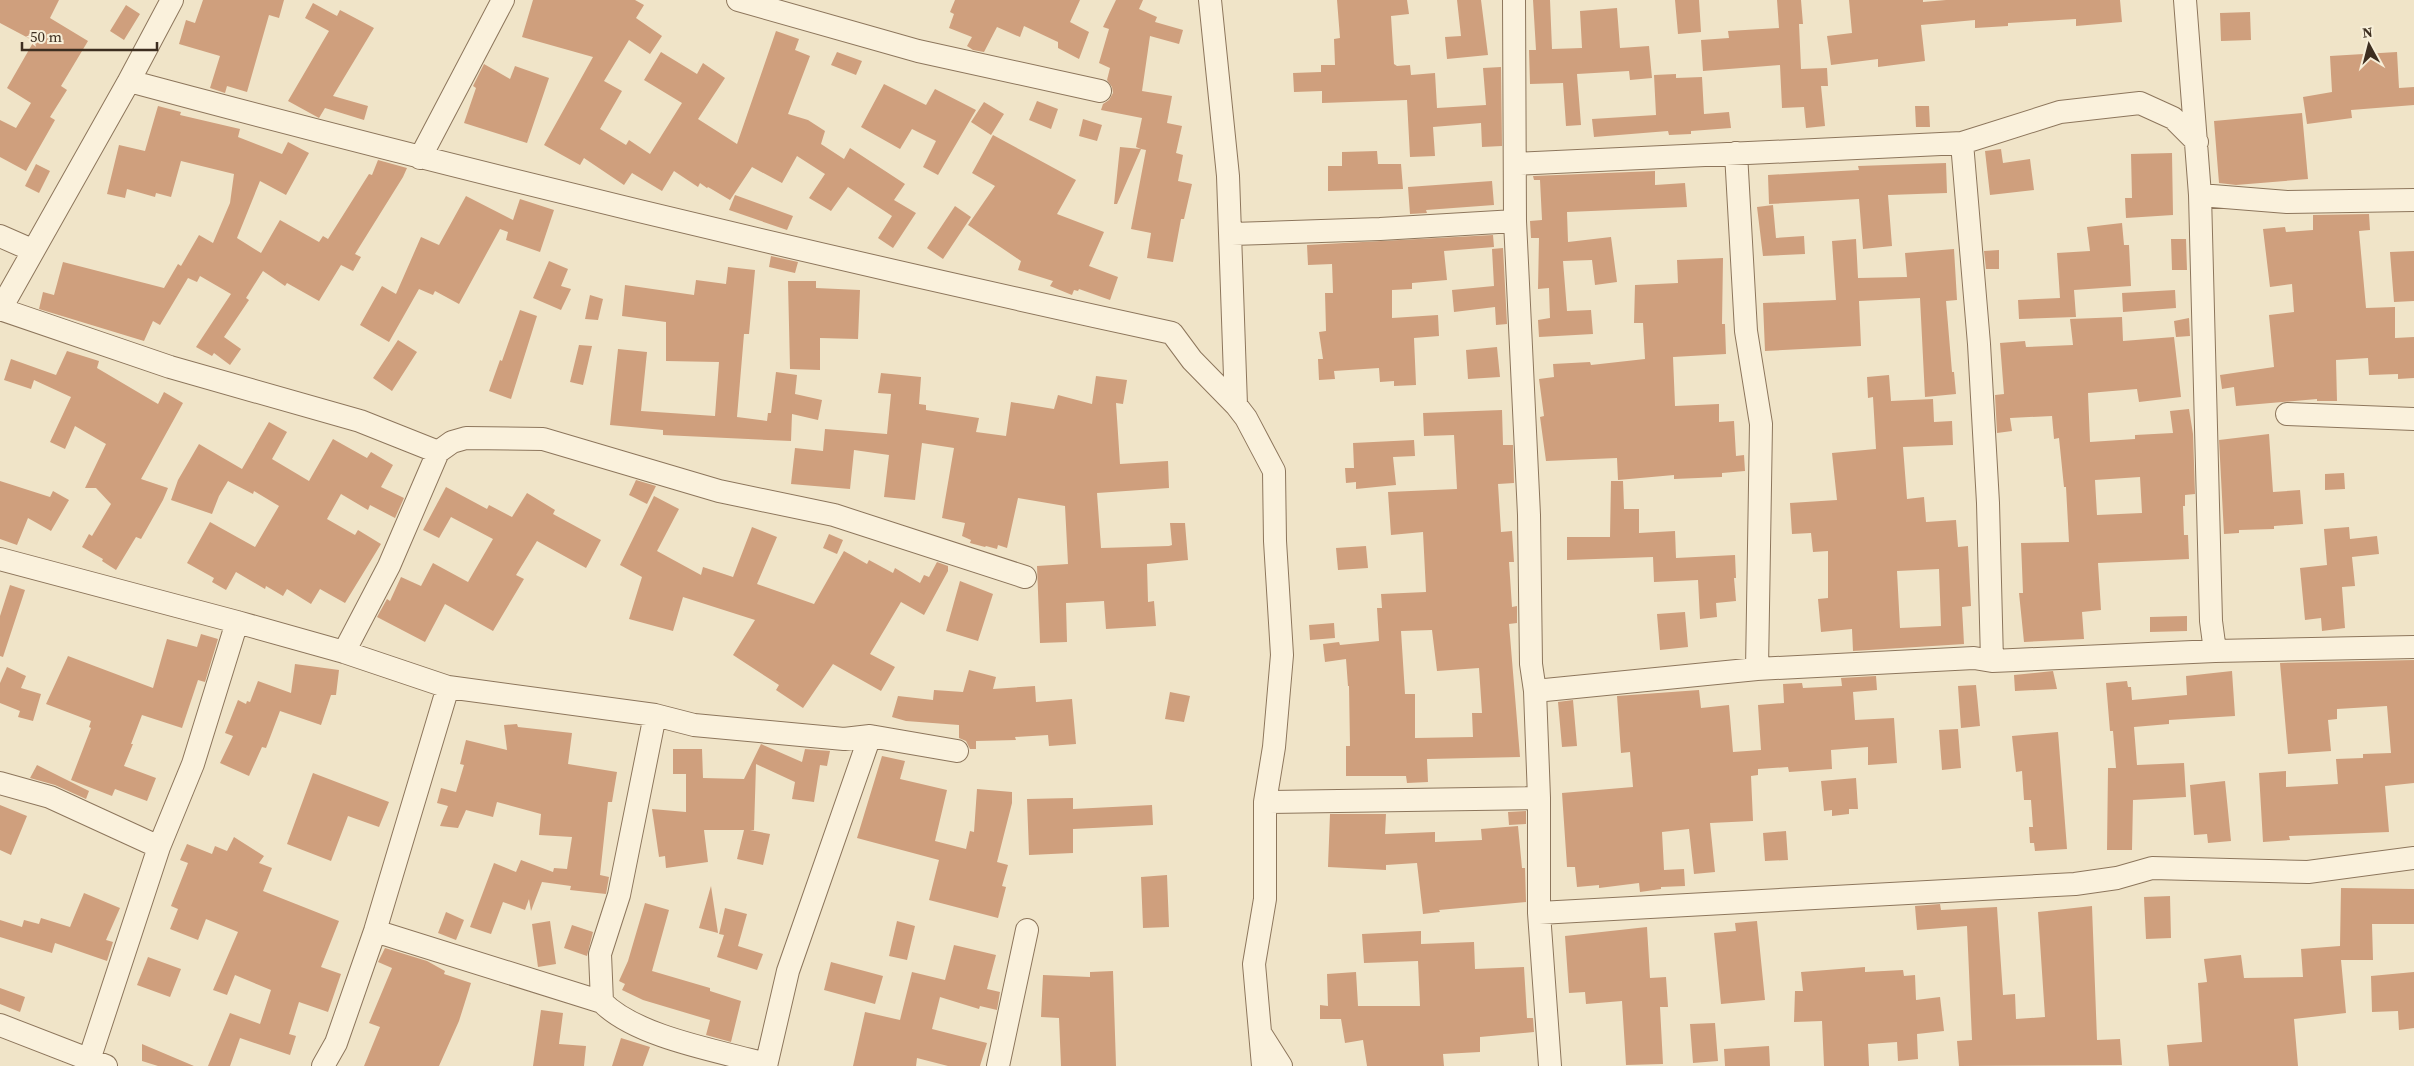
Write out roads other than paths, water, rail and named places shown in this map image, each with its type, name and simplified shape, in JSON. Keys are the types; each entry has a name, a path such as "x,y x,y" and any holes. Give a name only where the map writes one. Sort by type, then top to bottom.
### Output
{"street":[{"path":"172,0 129,81 32,250 0,310 170,367 360,421 438,452"},
{"path":"420,158 503,0"},
{"path":"738,0 918,51 1100,91"},
{"path":"1210,0 1232,234 1236,405"},
{"path":"1514,0 1514,221 1529,515 1531,664 1539,798 1539,913 1550,1066"},
{"path":"2185,0 2200,195 2211,621 2215,651"},
{"path":"129,81 420,158 963,288 1172,333 1192,360 1236,405 1246,418 1274,471 1275,541 1282,654 1274,747 1265,802 1265,899 1254,964 1263,1066"},
{"path":"1514,164 1962,143 2060,112 2140,103 2173,118 2197,142"},
{"path":"1962,143 1979,344 1988,503 1992,661"},
{"path":"1736,153 1746,331 1761,424 1757,669"},
{"path":"2200,195 2287,202 2414,200"},
{"path":"1232,234 1380,229 1514,221"},
{"path":"0,236 32,250"},
{"path":"2287,414 2414,419"},
{"path":"344,652 389,566 438,452 452,442 466,438 543,439 719,491 834,516 1025,577"},
{"path":"0,559 344,652 448,687 655,715 694,725 844,739 870,736 957,750"},
{"path":"0,1025 98,1063 160,847 193,764 237,622"},
{"path":"1534,691 1757,669 1974,658 1992,661 2215,651 2414,647"},
{"path":"323,1066 336,1044 375,931 448,687"},
{"path":"602,1002 600,954 619,895 655,715"},
{"path":"375,931 602,1002 611,1011 626,1020 662,1036 766,1065 788,971 870,736"},
{"path":"0,782 50,797 160,847"},
{"path":"1265,802 1539,798"},
{"path":"1539,913 2075,884 2117,878 2152,868 2308,872 2414,858"},
{"path":"998,1066 1027,930"},
{"path":"1260,1033 1281,1066"}]}
